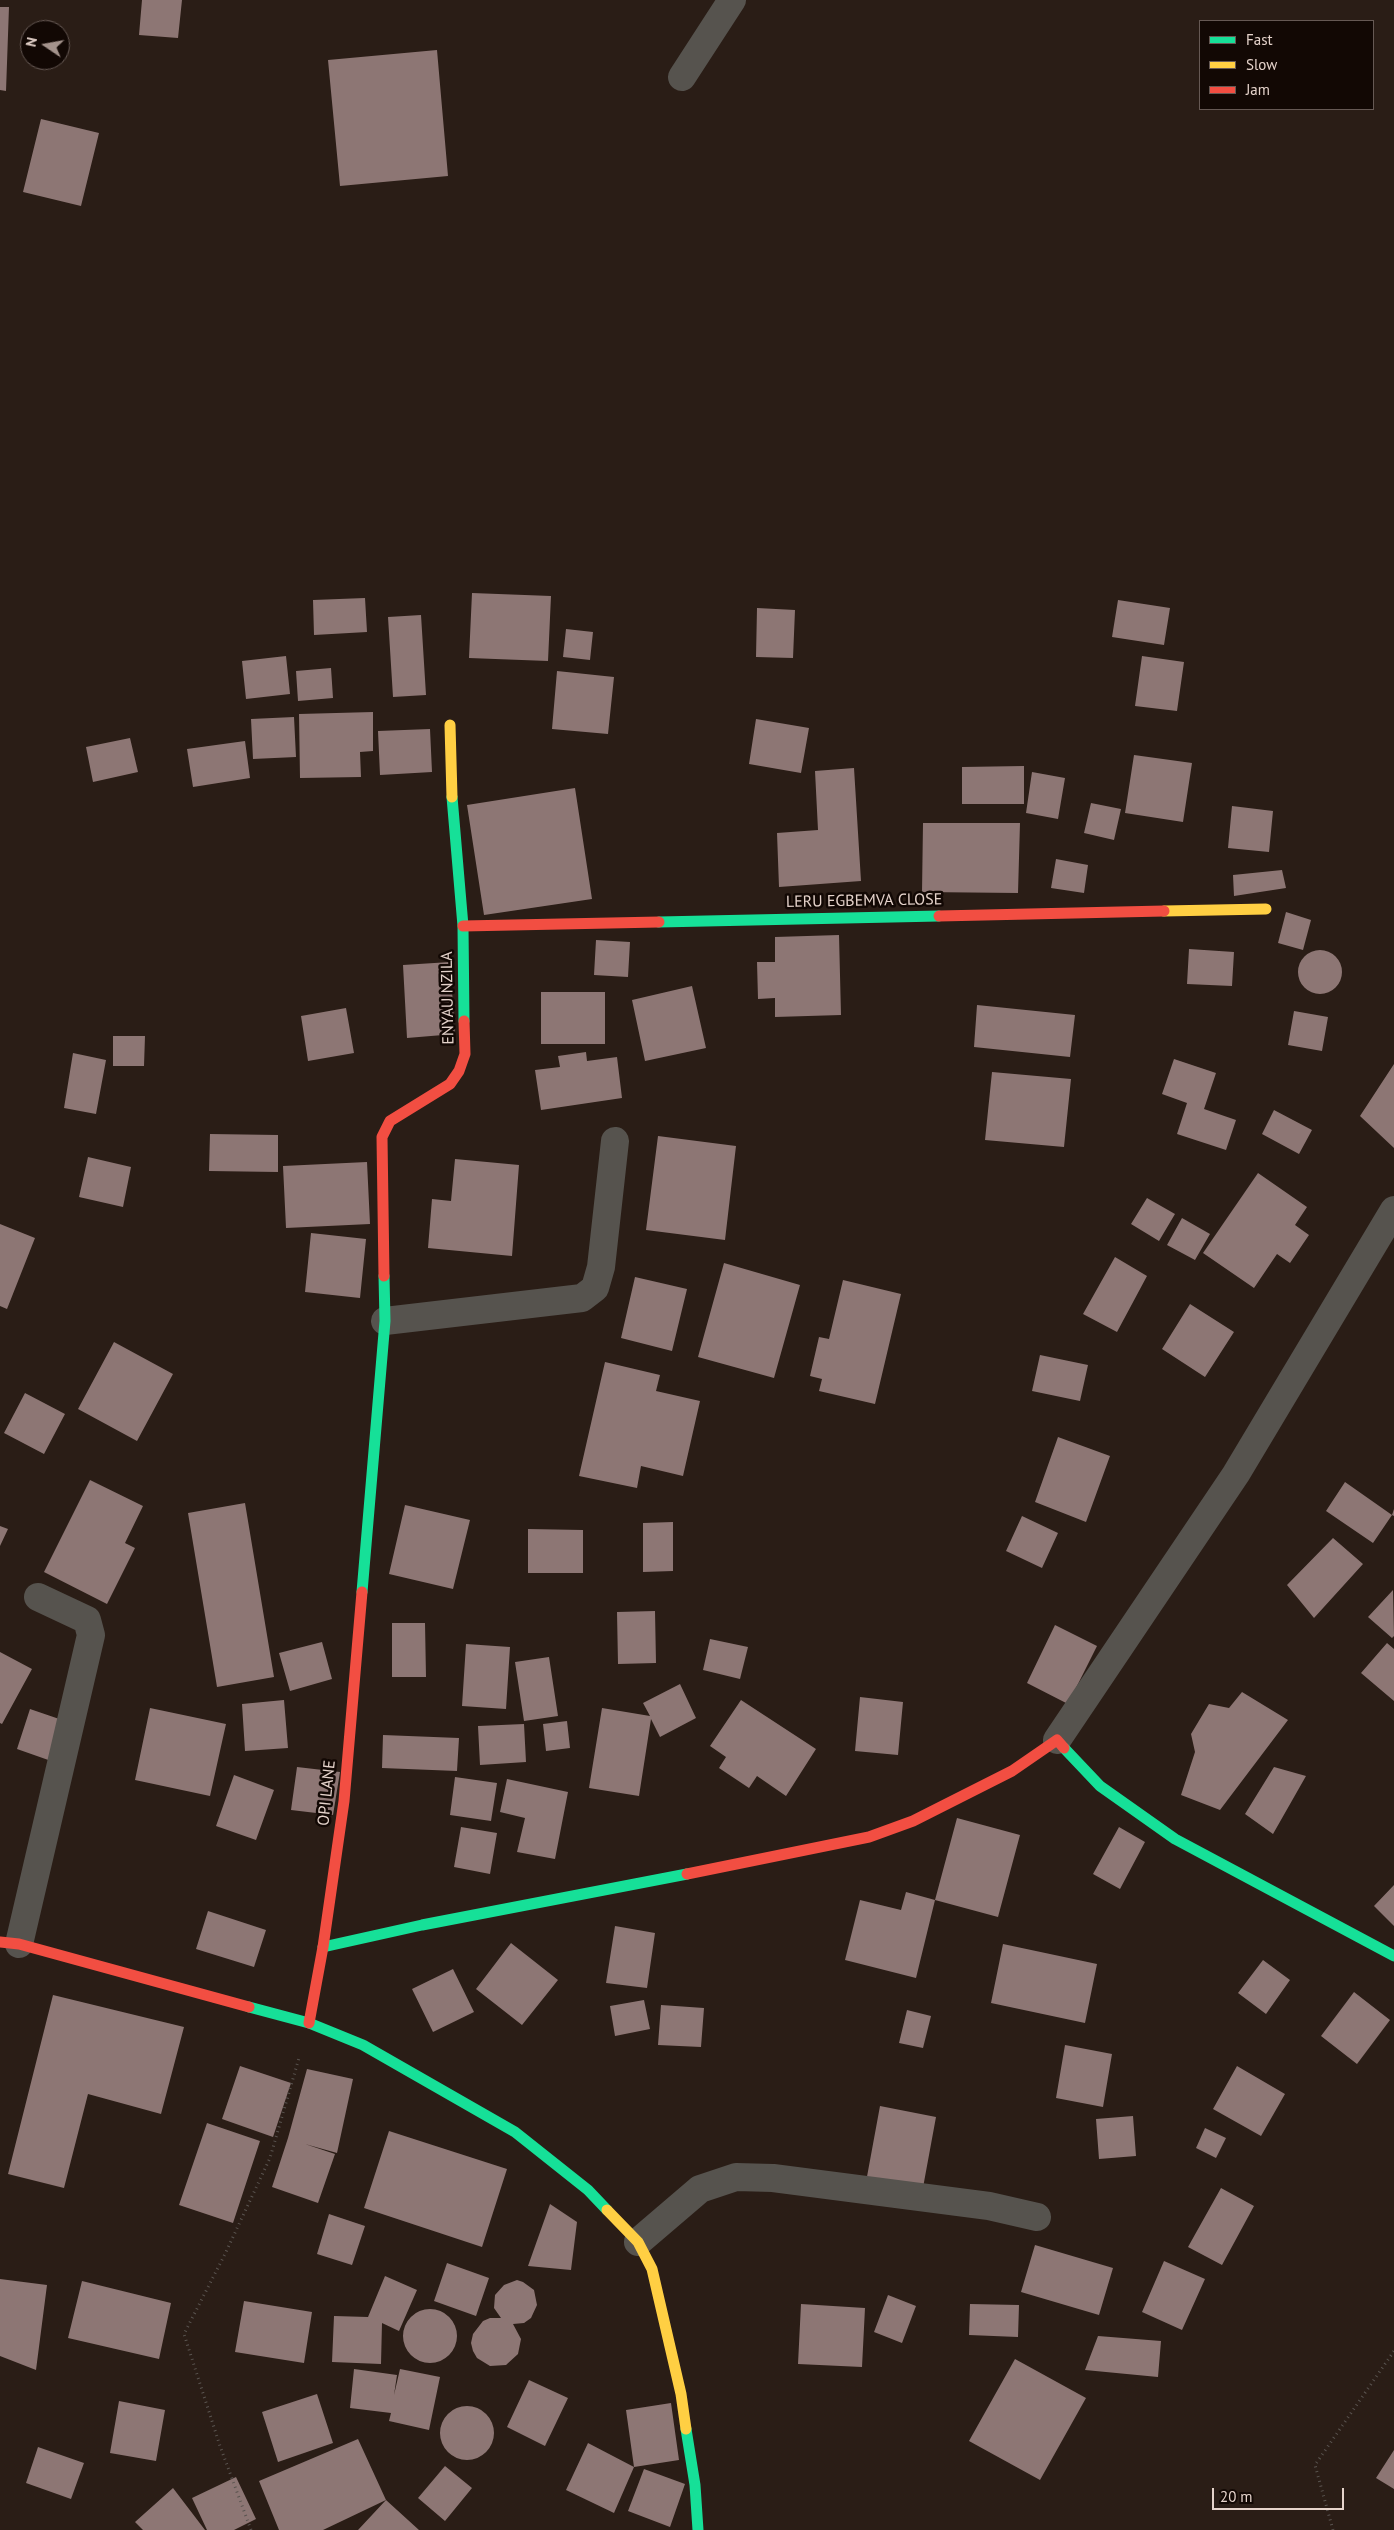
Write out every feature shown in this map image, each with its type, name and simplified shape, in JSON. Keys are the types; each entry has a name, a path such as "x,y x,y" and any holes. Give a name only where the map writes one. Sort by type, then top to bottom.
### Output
{"street":[{"path":"682,77 732,0"},
{"name":"ENYAU NZILA","path":"364,1565 384,1321 382,1137 390,1122 450,1084 465,1054 462,926 453,825 450,725"},
{"name":"LERU EGBEMVA CLOSE","path":"462,926 1266,909"},
{"path":"384,1321 582,1298 595,1288 601,1267 615,1140"},
{"path":"323,1947 870,1837 913,1820 1012,1771 1057,1740 1236,1474 1394,1210"},
{"name":"OPI LANE","path":"309,2022 323,1947 344,1801 364,1565"},
{"path":"38,1597 87,1620 91,1635 10,1943 309,2022 363,2045 515,2132 588,2190 638,2242 652,2268 681,2394 695,2486 698,2530"},
{"path":"1057,1740 1100,1786 1175,1839 1394,1956"},
{"path":"638,2242 700,2189 736,2177 773,2178 989,2206 1037,2217"}],"path":[{"path":"251,2530 220,2446 184,2334 225,2254 270,2158 309,2022"},
{"path":"1333,2530 1315,2465 1394,2351"}],"building":[{"path":"142,0 182,0 178,38 139,35"},
{"path":"0,7 9,7 6,91 0,90"},
{"path":"437,50 448,176 340,186 328,60"},
{"path":"41,119 99,133 81,206 23,192"},
{"path":"472,593 551,596 548,661 469,658"},
{"path":"365,598 367,632 314,635 313,600"},
{"path":"1118,600 1170,608 1164,645 1112,637"},
{"path":"757,608 795,610 793,658 756,657"},
{"path":"421,615 426,695 393,697 388,617"},
{"path":"566,629 593,632 590,660 563,657"},
{"path":"286,656 290,694 246,699 242,661"},
{"path":"1142,656 1184,662 1177,711 1135,706"},
{"path":"331,668 333,698 298,701 296,671"},
{"path":"557,671 614,677 608,734 552,729"},
{"path":"373,712 373,751 360,752 361,777 300,778 299,714"},
{"path":"294,717 296,757 253,759 251,719"},
{"path":"756,719 809,728 801,773 749,764"},
{"path":"430,729 432,772 380,775 378,731"},
{"path":"130,738 138,772 93,782 86,747"},
{"path":"245,741 250,778 193,787 187,749"},
{"path":"1134,755 1192,763 1183,822 1125,813"},
{"path":"1024,766 1024,804 962,804 962,767"},
{"path":"854,768 861,881 779,887 777,833 818,830 815,771"},
{"path":"1032,772 1065,778 1058,819 1026,813"},
{"path":"575,788 592,899 484,915 467,805"},
{"path":"1091,803 1121,809 1114,840 1084,833"},
{"path":"1232,806 1273,811 1269,852 1228,848"},
{"path":"923,823 1020,823 1018,893 922,892"},
{"path":"1056,859 1088,865 1084,893 1051,888"},
{"path":"1282,870 1286,888 1234,896 1233,875"},
{"path":"1286,912 1311,920 1303,950 1278,943"},
{"path":"839,935 841,1015 775,1017 775,998 758,999 757,962 775,962 775,937"},
{"path":"596,940 630,942 628,977 594,975"},
{"path":"1189,949 1234,952 1232,986 1187,984"},
{"path":"1324,950 1336,956 1341,963 1341,981 1336,988 1329,993 1316,994 1308,991 1301,984 1298,968 1301,960 1308,953"},
{"path":"450,962 455,1034 407,1038 403,965"},
{"path":"692,986 706,1048 645,1061 632,1000"},
{"path":"541,992 605,992 605,1044 541,1044"},
{"path":"977,1005 1075,1015 1070,1057 974,1047"},
{"path":"346,1008 354,1053 308,1061 301,1016"},
{"path":"1294,1011 1328,1017 1322,1051 1288,1045"},
{"path":"113,1036 145,1036 144,1066 113,1066"},
{"path":"586,1052 587,1061 617,1057 622,1098 541,1110 535,1070 560,1067 558,1056"},
{"path":"73,1053 106,1060 96,1114 64,1108"},
{"path":"1174,1059 1216,1073 1204,1109 1236,1120 1226,1150 1177,1134 1187,1103 1162,1094"},
{"path":"1394,1064 1394,1148 1360,1116"},
{"path":"992,1072 1071,1079 1064,1147 985,1140"},
{"path":"1274,1110 1312,1130 1299,1154 1262,1134"},
{"path":"210,1134 278,1135 278,1172 209,1171"},
{"path":"658,1136 736,1146 725,1240 646,1230"},
{"path":"88,1157 131,1167 123,1207 79,1197"},
{"path":"455,1159 519,1165 512,1256 428,1248 432,1199 451,1201"},
{"path":"367,1162 370,1224 286,1228 283,1166"},
{"path":"1258,1173 1307,1207 1295,1225 1309,1235 1290,1263 1277,1254 1254,1288 1203,1253"},
{"path":"1147,1198 1175,1214 1159,1241 1131,1224"},
{"path":"1182,1218 1210,1234 1195,1260 1167,1245"},
{"path":"0,1224 35,1238 7,1309 0,1306"},
{"path":"311,1233 366,1239 360,1298 305,1292"},
{"path":"1115,1257 1147,1276 1117,1332 1083,1314"},
{"path":"724,1263 800,1285 774,1378 698,1357"},
{"path":"635,1277 687,1289 672,1351 621,1338"},
{"path":"843,1280 901,1294 875,1404 819,1391 822,1379 810,1376 819,1337 829,1339"},
{"path":"1190,1304 1234,1332 1205,1377 1162,1349"},
{"path":"114,1342 173,1374 137,1441 78,1409"},
{"path":"1040,1355 1088,1365 1080,1401 1032,1391"},
{"path":"605,1362 660,1375 656,1391 700,1401 683,1476 641,1466 637,1488 579,1476"},
{"path":"25,1393 65,1414 44,1454 4,1433"},
{"path":"1058,1437 1110,1456 1086,1522 1035,1502"},
{"path":"90,1480 143,1506 125,1543 135,1548 107,1604 44,1572"},
{"path":"1345,1482 1392,1515 1373,1543 1326,1511"},
{"path":"245,1503 274,1677 217,1687 188,1513"},
{"path":"405,1505 470,1520 453,1589 389,1574"},
{"path":"1022,1516 1058,1533 1042,1568 1006,1551"},
{"path":"673,1522 673,1571 643,1572 643,1523"},
{"path":"0,1526 8,1529 0,1546"},
{"path":"528,1529 583,1530 583,1573 528,1573"},
{"path":"1333,1538 1363,1564 1314,1618 1287,1585"},
{"path":"1393,1590 1394,1636 1392,1638 1368,1617"},
{"path":"655,1611 656,1663 618,1664 617,1612"},
{"path":"392,1623 425,1623 426,1677 392,1677"},
{"path":"1055,1625 1097,1646 1068,1704 1027,1683"},
{"path":"710,1639 748,1647 740,1679 703,1670"},
{"path":"322,1642 332,1679 290,1691 279,1653"},
{"path":"1387,1643 1394,1649 1394,1701 1361,1673"},
{"path":"466,1644 510,1647 506,1709 462,1706"},
{"path":"0,1652 32,1669 2,1724 0,1723"},
{"path":"549,1657 558,1716 524,1721 515,1662"},
{"path":"680,1684 696,1718 660,1737 651,1719 639,1796 589,1788 602,1708 650,1716 643,1703"},
{"path":"1242,1692 1288,1720 1220,1810 1181,1795 1195,1752 1191,1734 1209,1704 1229,1708"},
{"path":"860,1697 903,1702 898,1755 855,1751"},
{"path":"284,1700 288,1748 245,1751 242,1704"},
{"path":"741,1700 816,1749 786,1796 757,1776 749,1788 719,1768 726,1757 710,1746"},
{"path":"150,1708 226,1724 210,1796 135,1780"},
{"path":"30,1709 68,1722 54,1762 17,1749"},
{"path":"567,1721 570,1748 546,1751 543,1724"},
{"path":"524,1724 526,1762 480,1765 478,1726"},
{"path":"383,1735 459,1738 457,1771 382,1768"},
{"path":"297,1767 340,1772 333,1815 291,1810"},
{"path":"1274,1767 1306,1776 1273,1834 1245,1814"},
{"path":"234,1775 274,1790 256,1840 216,1826"},
{"path":"455,1777 497,1783 491,1821 450,1815"},
{"path":"507,1779 568,1792 555,1859 517,1852 525,1818 500,1812"},
{"path":"957,1818 1020,1835 998,1917 935,1900"},
{"path":"461,1827 497,1833 490,1874 454,1867"},
{"path":"1119,1827 1145,1842 1120,1889 1093,1874"},
{"path":"1394,1885 1394,1926 1374,1906"},
{"path":"906,1892 935,1900 916,1978 845,1960 860,1900 901,1910"},
{"path":"208,1911 266,1930 254,1967 196,1949"},
{"path":"615,1926 655,1933 647,1988 606,1983"},
{"path":"511,1943 558,1980 522,2025 476,1989"},
{"path":"1003,1944 1097,1964 1085,2023 991,2003"},
{"path":"1263,1960 1290,1980 1266,2014 1238,1993"},
{"path":"453,1969 474,2012 433,2032 412,1989"},
{"path":"1354,1992 1390,2020 1357,2064 1321,2036"},
{"path":"53,1995 184,2027 161,2114 88,2094 64,2188 8,2174"},
{"path":"644,2000 650,2029 615,2036 610,2006"},
{"path":"661,2005 704,2008 701,2047 658,2045"},
{"path":"907,2010 931,2016 923,2048 899,2043"},
{"path":"1065,2045 1112,2054 1103,2107 1056,2098"},
{"path":"240,2066 291,2083 273,2137 222,2119"},
{"path":"1237,2066 1285,2094 1261,2136 1213,2109"},
{"path":"307,2069 353,2079 337,2153 305,2144 335,2154 318,2203 272,2187"},
{"path":"880,2106 936,2117 922,2193 866,2182"},
{"path":"1133,2116 1136,2156 1099,2159 1096,2119"},
{"path":"207,2123 260,2141 233,2223 179,2205"},
{"path":"1205,2128 1226,2138 1216,2158 1196,2148"},
{"path":"389,2131 507,2169 482,2247 364,2208"},
{"path":"1221,2188 1254,2206 1222,2265 1188,2247"},
{"path":"550,2204 577,2222 571,2270 528,2266"},
{"path":"329,2214 365,2226 352,2265 317,2254"},
{"path":"1035,2245 1113,2268 1099,2315 1021,2292"},
{"path":"1164,2261 1205,2279 1182,2330 1142,2312"},
{"path":"447,2263 489,2278 476,2316 434,2301"},
{"path":"385,2276 417,2290 399,2331 382,2323 381,2364 332,2362 334,2316 368,2317"},
{"path":"0,2279 47,2285 36,2370 0,2356"},
{"path":"517,2280 534,2290 537,2305 531,2318 524,2323 513,2324 521,2339 518,2354 506,2365 490,2366 477,2358 473,2351 471,2343 473,2334 483,2321 490,2318 501,2318 494,2308 495,2295 504,2285"},
{"path":"82,2281 171,2303 159,2359 68,2338"},
{"path":"888,2295 916,2306 902,2343 874,2332"},
{"path":"244,2301 312,2312 304,2363 235,2352"},
{"path":"801,2304 865,2308 862,2367 798,2364"},
{"path":"970,2304 1019,2305 1018,2337 969,2335"},
{"path":"430,2309 440,2311 449,2317 455,2326 457,2336 455,2346 449,2355 440,2361 430,2363 420,2361 411,2355 405,2346 403,2336 405,2326 411,2317 420,2311"},
{"path":"1098,2336 1161,2341 1158,2377 1085,2370"},
{"path":"1015,2359 1086,2398 1040,2480 969,2441"},
{"path":"354,2369 397,2375 394,2395 400,2369 440,2377 429,2430 389,2421 391,2413 350,2408"},
{"path":"529,2380 568,2398 545,2446 507,2427"},
{"path":"317,2394 333,2443 278,2462 262,2412"},
{"path":"119,2401 165,2410 156,2461 110,2453"},
{"path":"671,2403 679,2460 634,2467 626,2410"},
{"path":"467,2406 477,2408 486,2414 492,2423 494,2433 492,2443 486,2452 477,2458 467,2460 457,2458 448,2452 442,2443 440,2433 442,2423 448,2414 457,2408"},
{"path":"358,2439 386,2500 323,2530 279,2530 259,2481"},
{"path":"588,2443 634,2467 614,2513 566,2490"},
{"path":"38,2447 84,2463 71,2499 26,2483"},
{"path":"1394,2450 1394,2489 1376,2478"},
{"path":"445,2466 472,2488 445,2521 418,2498"},
{"path":"644,2469 685,2484 670,2527 628,2511"},
{"path":"236,2477 256,2519 234,2530 207,2530 192,2498"},
{"path":"173,2488 205,2530 143,2530 135,2522"},
{"path":"386,2500 419,2530 358,2530"}],"traffic: fast":[{"path":"452,797 463,926 464,1021"},
{"path":"659,922 939,916"},
{"path":"362,1592 385,1321 384,1276"},
{"path":"1064,1748 1100,1786 1175,1839 1394,1956"},
{"path":"323,1947 422,1925 687,1874"},
{"path":"249,2007 309,2023 363,2045 515,2132 588,2190 607,2210"},
{"path":"686,2429 695,2485 698,2530"}],"traffic: slow":[{"path":"450,725 452,797"},
{"path":"1164,911 1266,909"},
{"path":"607,2210 638,2242 652,2269 681,2394 686,2429"}],"traffic: jam":[{"path":"939,916 1164,911"},
{"path":"463,926 659,922"},
{"path":"384,1276 382,1137 390,1121 450,1084 459,1071 465,1054 464,1021"},
{"path":"309,2023 323,1947 344,1801 362,1592"},
{"path":"687,1874 869,1837 913,1821 1012,1771 1057,1740 1064,1748"},
{"path":"0,1942 19,1944 249,2007"}]}
